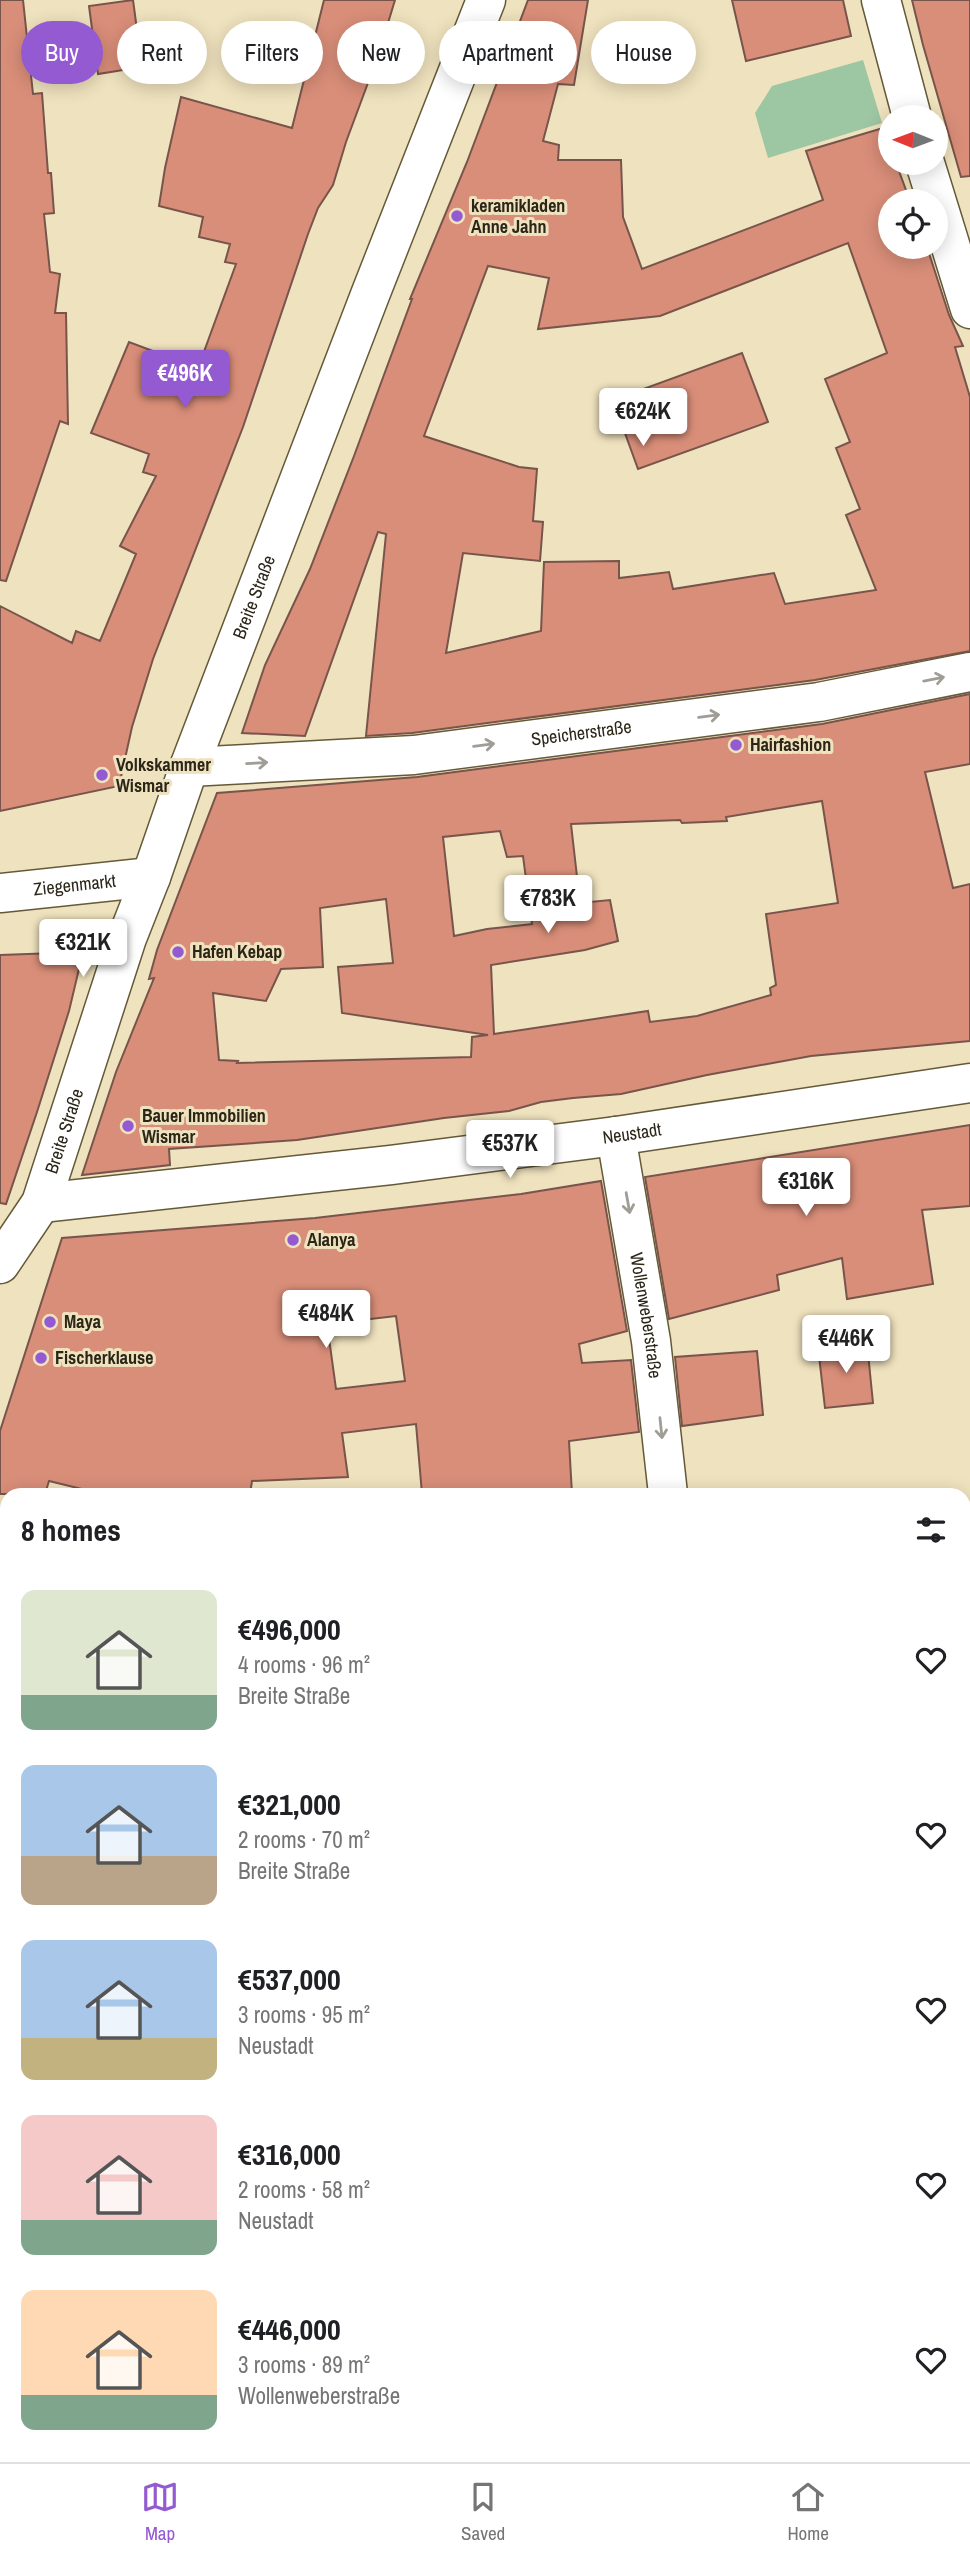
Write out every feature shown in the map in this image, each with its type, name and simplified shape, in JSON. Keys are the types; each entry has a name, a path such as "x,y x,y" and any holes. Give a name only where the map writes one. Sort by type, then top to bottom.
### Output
{"street":[{"name":"Breite Straße","path":"5,1244 41,1203 127,938 189,767 486,0"},
{"path":"881,0 909,105"},
{"path":"929,175 970,309"},
{"name":"Speicherstraße","path":"189,767 414,755 819,702 970,672"},
{"name":"Ziegenmarkt","path":"0,893 151,877"},
{"name":"Neustadt","path":"41,1203 391,1165 616,1136 970,1083"},
{"name":"Wollenweberstraße","path":"616,1136 651,1340 667,1488"}],"green space":[{"path":"863,60 878,110 878,124 768,158 755,113 772,86"}],"building":[{"path":"0,0 23,0 25,21 21,21 21,84 32,84 33,94 42,93 54,213 44,214 50,272 60,274 55,313 66,313 68,424 60,421 6,581 0,580"},
{"path":"133,0 136,21 117,21 117,71 103,73 103,21 91,21 89,6"},
{"path":"324,0 395,0 389,21 337,21 337,84 368,84 333,185 318,208 308,234 243,427 153,659 132,727 119,786 0,811 0,606 72,643 76,631 100,641 136,554 120,546 156,476 143,472 149,454 91,433 129,342 198,368 236,264 225,262 230,244 199,237 203,217 159,206 181,97 292,128 303,84 323,84 323,21 319,21"},
{"path":"528,0 588,0 577,67 577,21 520,21"},
{"path":"732,0 843,0 851,36 746,61"},
{"path":"912,0 970,0 970,176 961,177 948,132 948,105 940,105"},
{"path":"496,84 558,84 543,141 559,145 558,160 621,160 623,217 642,269 823,200 806,151 878,129 878,175 900,175 906,189 878,189 878,259 931,259 949,315 963,346 955,347 970,397 970,651 815,680 412,733 366,736 386,534 378,532 305,736 242,733 265,665 310,569 354,456 410,299","holes":["848,243 887,353 825,379 850,442 836,448 860,509 846,515 876,590 785,604 774,573 673,589 669,572 619,578 619,561 544,562 541,631 446,653 463,553 540,561 543,522 533,521 537,469 519,467 424,436 488,266 549,278 538,329 660,316"]},
{"path":"742,353 768,422 638,469 613,400"},
{"path":"970,694 970,764 925,772 953,888 970,884 970,1041 811,1056 621,1094 541,1102 509,1111 297,1140 169,1149 170,1165 82,1175 116,1072 154,978 149,979 157,950 217,793 417,777 822,724","holes":["822,801 838,903 766,914 776,985 770,988 771,995 697,1016 650,1022 648,1011 494,1034 491,965 585,950 618,941 610,900 580,903 571,824 727,821 726,817","500,831 507,857 523,856 532,924 454,936 443,837","386,899 393,963 338,967 342,1013 488,1035 472,1037 471,1057 237,1063 238,1061 219,1060 213,993 266,1001 281,969 323,967 320,908"]},
{"path":"83,952 69,1011 37,1112 6,1204 0,1203 0,955"},
{"path":"970,1125 970,1206 922,1210 933,1284 847,1299 842,1258 777,1275 779,1290 669,1319 645,1177"},
{"path":"601,1181 627,1331 579,1344 582,1363 631,1360 639,1432 569,1441 572,1488 421,1488 416,1424 342,1433 348,1477 252,1481 251,1488 78,1488 49,1481 47,1488 0,1488 0,1431 62,1238 315,1218 521,1194","holes":["396,1316 405,1381 336,1389 327,1324"]},
{"path":"867,1343 873,1403 825,1408 818,1347"},
{"path":"757,1351 763,1415 682,1426 675,1357"}],"place":[{"name":"keramikladen Anne Jahn","path":"457,216"},
{"name":"Hairfashion","path":"736,745"},
{"name":"Volkskammer Wismar","path":"102,775"},
{"name":"Hafen Kebap","path":"178,952"},
{"name":"Bauer Immobilien Wismar","path":"128,1126"},
{"name":"Alanya","path":"293,1240"},
{"name":"Maya","path":"50,1322"},
{"name":"Fischerklause","path":"41,1358"}]}
